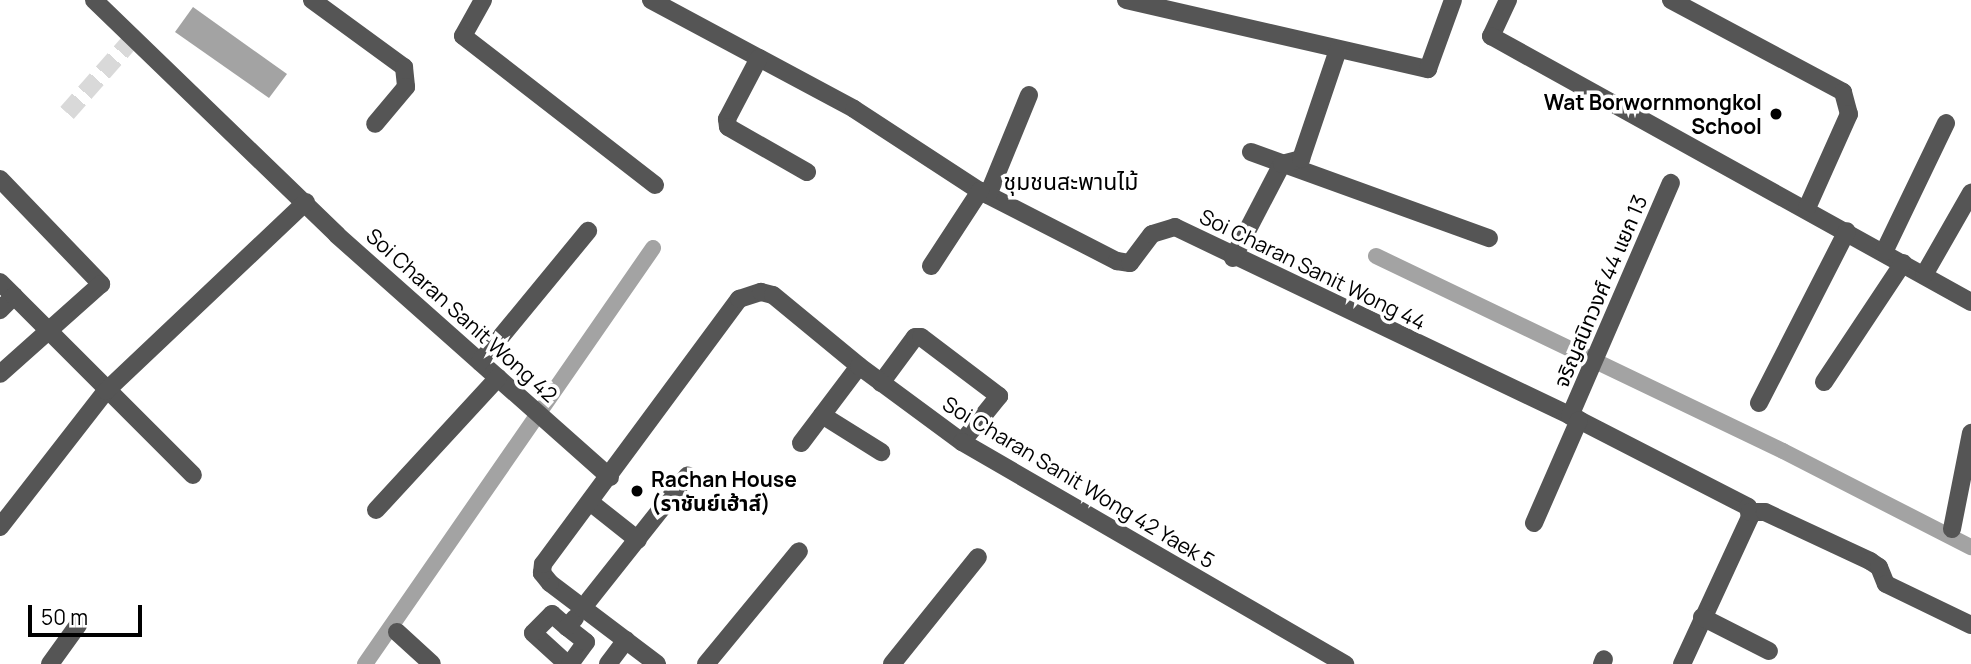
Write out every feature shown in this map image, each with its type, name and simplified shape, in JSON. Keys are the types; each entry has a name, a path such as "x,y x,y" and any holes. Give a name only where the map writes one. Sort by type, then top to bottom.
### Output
{"street":[{"name":"Soi Charan Sanit Wong 42","path":"94,0 306,202 610,477"},
{"path":"312,0 404,67 406,87 375,124"},
{"path":"484,0 463,36 655,185"},
{"name":"Soi Charan Sanit Wong 44","path":"651,0 854,109 984,193 1117,261 1130,263 1152,234 1175,227 1233,258 1574,418 1738,502 1750,512 1765,512 1870,561 1879,567 1886,584 1971,625"},
{"path":"1126,0 1428,69 1452,0"},
{"path":"1508,0 1491,36 1807,208 1971,302"},
{"path":"1671,0 1843,92 1849,104 1846,123 1807,208"},
{"path":"1233,258 1282,164 1301,159 1338,50"},
{"path":"759,58 727,119 728,127 807,172"},
{"path":"931,266 984,193 1029,95"},
{"path":"1884,252 1946,123"},
{"path":"1251,152 1489,239"},
{"path":"0,178 101,284 0,374"},
{"name":"จริญสนิทวงศ์ 44 แยก 13","path":"1534,523 1595,363 1671,183"},
{"path":"1924,275 1971,193"},
{"path":"0,527 106,391 306,202"},
{"path":"480,362 588,231"},
{"path":"1759,403 1847,232"},
{"path":"1824,382 1903,263"},
{"path":"0,282 46,333 193,475"},
{"name":"Soi Charan Sanit Wong 42 Yaek 5","path":"610,477 739,299 750,293 773,295 859,366 962,442 1345,664"},
{"path":"0,310 14,296"},
{"path":"881,383 915,337 921,337 999,396 962,442"},
{"path":"801,443 859,366"},
{"path":"376,510 498,378"},
{"path":"822,415 881,452"},
{"path":"1952,529 1968,459 1971,433"},
{"path":"568,627 688,475"},
{"path":"610,477 543,564 542,573 586,604 657,664"},
{"path":"590,502 638,540"},
{"path":"1682,664 1750,512"},
{"path":"706,664 799,551"},
{"path":"892,664 978,557"},
{"path":"552,614 568,627 586,642 568,664 533,633 552,614"},
{"path":"1702,617 1769,651"},
{"path":"50,664 78,625"},
{"path":"397,632 432,664"},
{"path":"608,664 626,640"}],"shaded area":[{"path":"193,7 287,74 269,98 175,32"}],"waterway":[{"path":"365,664 653,248"},
{"path":"1376,256 1783,451 1971,547"}],"tunnel":[{"path":"67,113 134,37"}],"place":[{"name":"Wat Borwornmongkol School","path":"1776,114"},
{"name":"Rachan House (ราชันย์เฮ้าส์)","path":"637,491"}],"district":[{"name":"ชุมชนสะพานไม้","path":"1071,181"}]}
